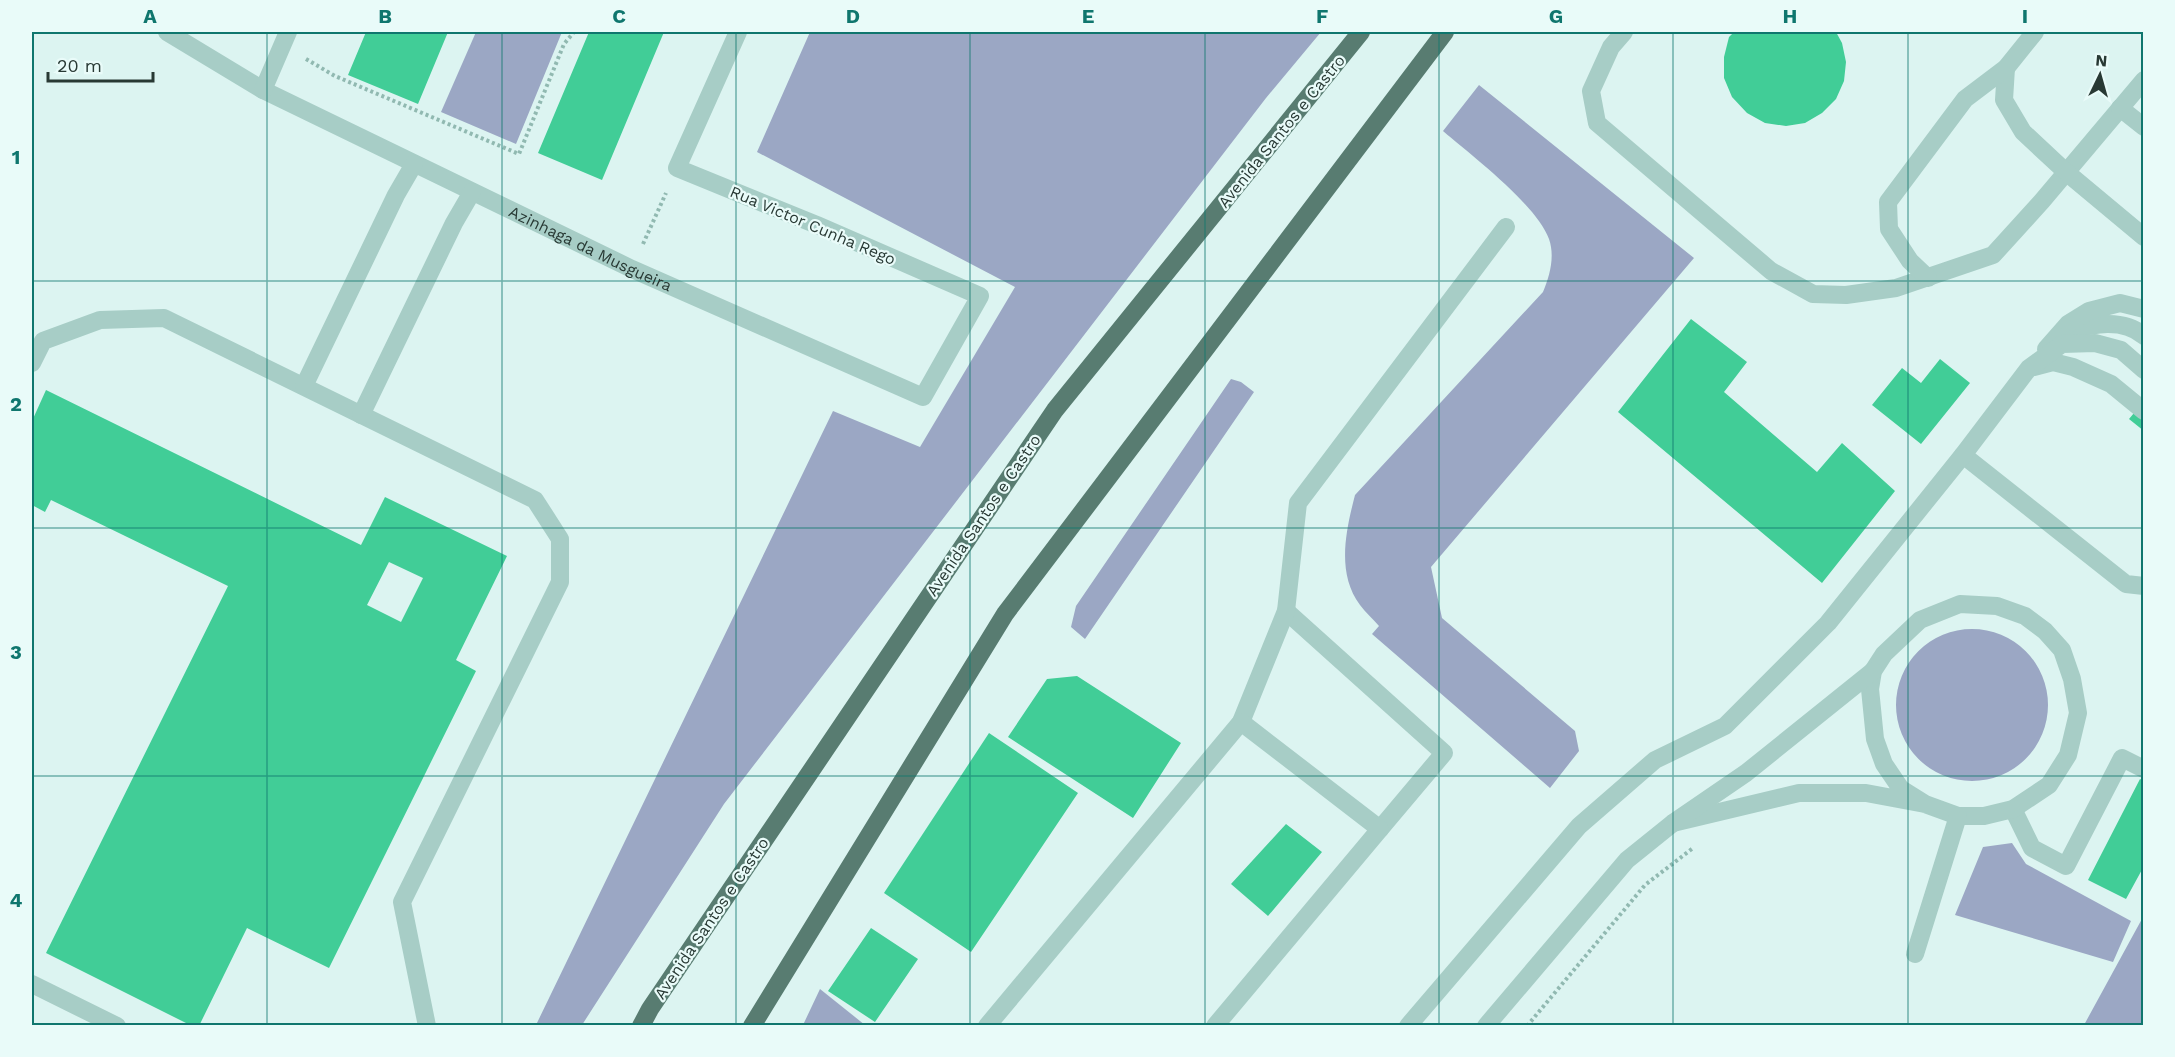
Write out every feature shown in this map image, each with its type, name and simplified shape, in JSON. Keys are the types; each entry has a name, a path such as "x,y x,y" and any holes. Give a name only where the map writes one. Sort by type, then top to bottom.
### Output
{"main road":[{"name":"Avenida Santos e Castro","path":"642,1025 669,979 1055,410 1361,32"},
{"path":"752,1026 1005,614 1445,32"},
{"path":"765,1026 813,927"}],"street":[{"name":"Azinhaga da Musgueira","path":"167,32 263,90 414,164 632,269 923,397"},
{"path":"677,168 738,32"},
{"path":"1624,32 1611,47 1591,91 1597,123 1771,272 1813,294 1846,295 1896,288 1993,255 2144,80"},
{"path":"1928,278 1910,261 1889,229 1888,202 1965,99 2006,69 2035,32"},
{"path":"263,90 285,38"},
{"path":"2006,69 2004,100 2024,132 2066,172 2144,237"},
{"path":"2120,108 2144,127"},
{"path":"304,386 396,195 414,164"},
{"name":"Rua Victor Cunha Rego","path":"677,168 817,225 980,296 923,397"},
{"path":"361,415 454,223 472,192"},
{"path":"987,1026 1241,722 1286,611 1298,503 1506,227"},
{"path":"1408,1026 1579,826 1655,760 1725,726 1827,623 1963,455 2029,368 2068,324 2089,311 2120,303 2144,309"},
{"path":"32,363 43,341 100,320 164,318 535,500 560,539 560,582 402,902 427,1026"},
{"path":"2061,332 2100,324 2134,328 2144,336"},
{"path":"2029,368 2062,344 2095,343 2121,350 2144,370"},
{"path":"2029,368 2053,362 2073,367 2111,384 2144,411"},
{"path":"1963,455 2126,584 2144,586"},
{"path":"1486,1026 1627,860 1673,823 1746,773 1873,671 1884,654 1920,620 1960,604 1997,606 2025,616 2045,631 2062,650 2073,679 2078,713 2068,755 2049,785 2013,809 1984,816 1958,816 1925,804 1866,793 1799,793 1673,823"},
{"path":"1215,1026 1444,753 1286,611"},
{"path":"1873,671 1870,689 1875,739 1884,764 1901,789 1925,804"},
{"path":"1241,722 1380,829"},
{"path":"2013,809 2032,848 2066,866 2122,758 2144,769"},
{"path":"1915,954 1958,816"},
{"path":"32,984 117,1026"}],"path":[{"path":"285,38 335,76 519,154 564,44 574,32"},
{"path":"632,269 677,168"},
{"path":"1527,1026 1645,885 1697,845"}],"shaded area":[{"path":"476,32 562,32 516,144 441,112"},
{"path":"810,32 1321,32 1266,98 724,804 582,1025 536,1025 833,411 920,447 1015,287 757,152"},
{"path":"1479,85 1694,258 1431,567 1442,618 1575,731 1579,751 1550,788 1372,634 1379,626 1362,608 1353,593 1345,565 1346,537 1355,495 1543,292 1548,279 1552,252 1542,225 1502,181 1443,131"},
{"path":"1231,379 1241,382 1254,392 1085,639 1071,627 1076,606"},
{"path":"1972,629 1987,630 2001,635 2026,651 2042,676 2047,690 2047,720 2042,734 2026,759 2001,775 1987,780 1972,781 1957,780 1943,775 1918,759 1902,734 1897,720 1896,705 1897,690 1902,676 1918,651 1943,635 1957,630"},
{"path":"2012,843 2026,864 2131,921 2113,962 1955,915 1983,847"},
{"path":"2143,917 2143,1025 2084,1025"},
{"path":"820,989 865,1025 803,1025"}],"building":[{"path":"366,32 448,32 418,104 348,75"},
{"path":"589,32 664,32 602,180 538,153"},
{"path":"1734,32 1836,32 1842,43 1846,62 1844,81 1836,99 1822,113 1805,123 1786,126 1765,123 1747,113 1732,97 1724,78 1724,57 1729,37"},
{"path":"1691,319 1747,362 1724,392 1817,472 1842,443 1895,491 1822,583 1618,412"},
{"path":"1940,359 1970,383 1921,444 1872,405 1902,368 1921,383"},
{"path":"46,390 361,545 385,497 507,556 456,660 476,671 329,968 247,928 199,1026 192,1026 46,953 228,586 51,500 45,512 32,505 32,421","holes":["389,562 423,578 401,622 367,605"]},
{"path":"2144,401 2144,431 2129,419"},
{"path":"1077,676 1181,743 1133,818 1008,737 1047,679"},
{"path":"989,733 1078,793 971,952 884,893"},
{"path":"2140,779 2144,781 2144,866 2126,899 2088,880"},
{"path":"1286,824 1322,852 1268,916 1231,884"},
{"path":"871,928 918,959 875,1022 828,991"}]}
